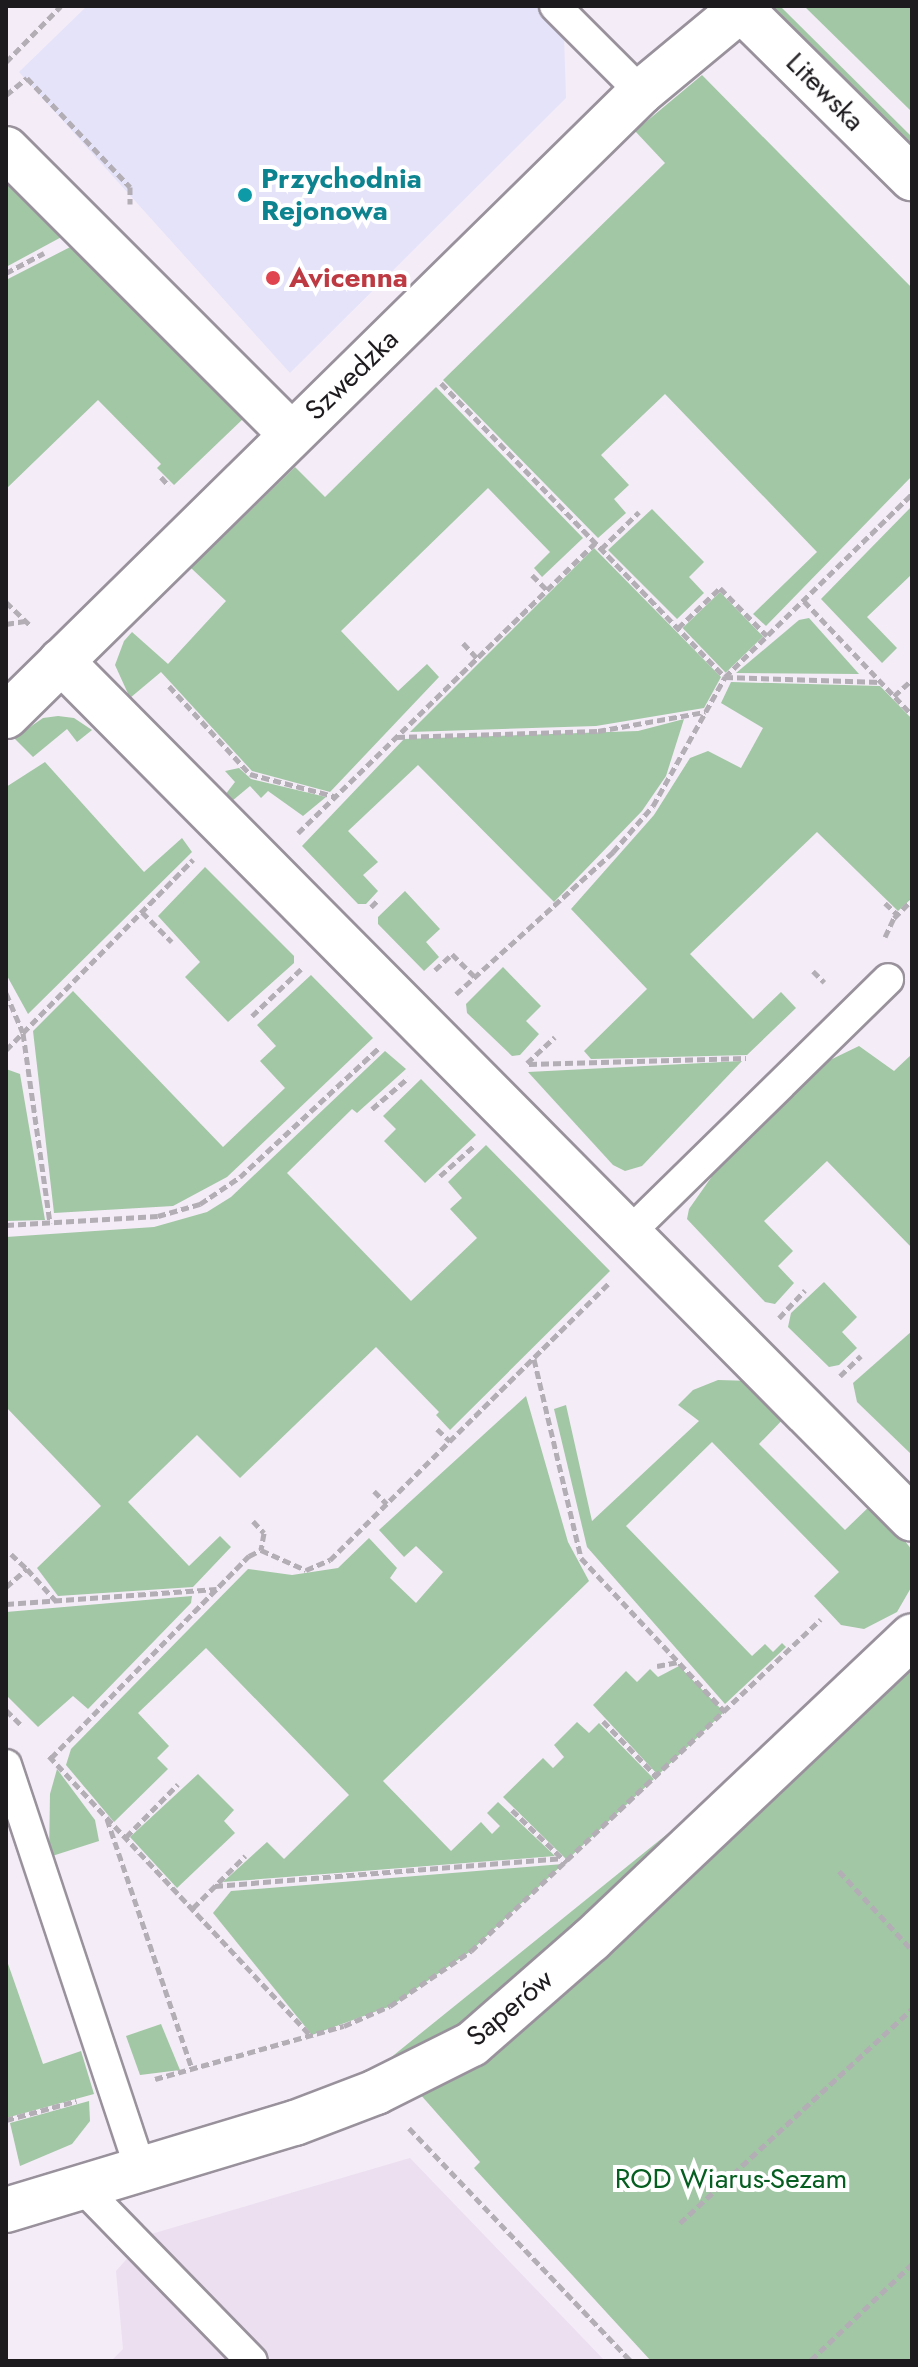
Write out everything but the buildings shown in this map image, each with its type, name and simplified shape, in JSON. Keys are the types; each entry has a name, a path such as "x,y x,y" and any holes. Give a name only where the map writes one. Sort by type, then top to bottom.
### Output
{"street":[{"name":"Szwedzka","path":"6,716 50,647 291,434 641,92 739,8"},
{"name":"Litewska","path":"739,8 912,178"},
{"path":"6,149 291,434"},
{"path":"50,647 623,1254 912,1519"},
{"name":"Saperów","path":"6,2210 141,2170 376,2092 472,2044 591,1940 912,1636"}],"lane":[{"path":"555,6 641,92"},
{"path":"623,1254 888,979"},
{"path":"6,1765 141,2170"},
{"path":"82,2187 252,2361"}],"path":[{"path":"6,62 61,6"},
{"path":"441,383 725,677 881,682"},
{"path":"447,1003 613,852 643,818 725,677 912,494"},
{"path":"601,549 639,512"},
{"path":"289,842 595,543"},
{"path":"532,575 547,590"},
{"path":"678,628 720,588 767,636"},
{"path":"804,601 912,715"},
{"path":"6,602 50,647"},
{"path":"6,624 26,621"},
{"path":"463,643 478,659"},
{"path":"894,696 912,680"},
{"path":"169,686 250,774 335,797"},
{"path":"396,737 598,731 706,712"},
{"path":"6,1050 202,851"},
{"path":"880,941 897,914 912,900"},
{"path":"885,903 897,914"},
{"path":"142,912 172,942"},
{"path":"452,954 475,977"},
{"path":"252,1016 311,960"},
{"path":"813,971 830,989"},
{"path":"6,993 23,1033 50,1223"},
{"path":"526,1064 555,1037"},
{"path":"6,1225 158,1216 200,1204 240,1177 389,1039"},
{"path":"517,1064 759,1057 749,1067"},
{"path":"372,1109 418,1069"},
{"path":"440,1176 484,1136"},
{"path":"261,1550 306,1570 330,1560 534,1358 623,1254"},
{"path":"775,1322 805,1290"},
{"path":"833,1383 861,1356"},
{"path":"534,1358 581,1558 725,1712"},
{"path":"437,1429 450,1441"},
{"path":"374,1491 387,1504"},
{"path":"51,1758 216,1589 261,1550 264,1533 253,1521"},
{"path":"11,1554 56,1601"},
{"path":"6,1587 27,1569"},
{"path":"6,1604 216,1589"},
{"path":"6,2120 311,2036 390,2006 471,1951 821,1619"},
{"path":"657,1666 678,1662"},
{"path":"6,1710 24,1729"},
{"path":"603,1721 657,1777"},
{"path":"42,1748 311,2036"},
{"path":"126,1837 178,1784"},
{"path":"512,1810 567,1863"},
{"path":"105,1814 192,2069"},
{"path":"193,1908 245,1856"},
{"path":"215,1886 561,1858"},
{"path":"839,1871 912,1950"},
{"path":"680,2223 912,2009"},
{"path":"376,2092 631,2361"},
{"path":"811,2360 912,2264"}],"shaded area":[{"path":"87,6 563,6 566,98 290,373 19,72"},
{"path":"410,2158 605,2361 111,2361 123,2349 116,2271 148,2235"}],"green space":[{"path":"770,6 780,6 912,137 912,148"},
{"path":"804,6 912,6 912,112"},
{"path":"702,75 912,288 912,476 766,626 753,614 817,552 665,394 601,455 629,485 614,499 626,513 598,538 443,380 665,163 635,131"},
{"path":"6,170 67,234 6,267"},
{"path":"78,243 245,417 174,485 157,468 161,464 98,400 6,489 6,280"},
{"path":"436,387 583,538 542,577 534,568 550,552 488,488 341,631 398,691 427,664 439,677 330,792 252,771 161,672 130,698 115,665 124,641 132,632 168,664 226,601 191,568 295,467 325,497"},
{"path":"912,506 912,574 867,617 897,648 882,663 821,599"},
{"path":"652,509 704,562 689,577 704,593 677,619 608,550"},
{"path":"594,548 721,677 704,708 596,726 410,732"},
{"path":"720,592 763,637 726,673 683,628"},
{"path":"809,618 859,674 736,673 799,620"},
{"path":"731,682 880,686 912,719 912,898 898,911 817,832 690,954 753,1019 781,992 796,1008 747,1055 591,1059 584,1051 647,989 571,909 654,815 690,758 708,751 741,768 763,728 721,703"},
{"path":"43,718 74,718 92,730 77,742 67,729 33,757 14,738"},
{"path":"684,719 666,776 642,811 554,902 418,765 348,831 378,862 363,875 378,891 366,904 358,904 302,846 404,739 638,731"},
{"path":"45,762 144,872 182,838 192,852 28,1014 6,974 6,787"},
{"path":"239,768 251,779 326,797 303,816 268,791 261,798 250,786 232,801 225,795 235,782 225,771"},
{"path":"205,867 294,956 294,963 228,1022 185,977 200,962 158,916"},
{"path":"405,891 440,929 426,942 439,957 424,971 378,924 378,917"},
{"path":"503,967 541,1006 526,1021 539,1034 520,1055 512,1056 467,1013 466,1004"},
{"path":"311,975 373,1038 227,1177 173,1206 54,1213 33,1031 73,991 223,1147 285,1088 260,1061 276,1046 257,1025"},
{"path":"859,1046 894,1071 912,1054 912,1248 827,1161 764,1221 793,1251 778,1266 794,1283 775,1304 765,1302 687,1219 689,1209 729,1152 830,1060"},
{"path":"385,1051 406,1069 357,1113 352,1109 287,1173 411,1301 477,1238 450,1209 462,1198 448,1182 486,1145 610,1271 450,1430 436,1415 439,1412 376,1347 240,1478 197,1435 128,1502 189,1566 220,1536 231,1547 193,1587 58,1596 37,1568 101,1506 6,1407 6,1237 154,1227 207,1212 231,1197"},
{"path":"742,1061 642,1166 625,1171 613,1165 528,1072"},
{"path":"6,1069 20,1074 45,1220 6,1221"},
{"path":"421,1079 476,1135 425,1183 384,1141 396,1129 383,1116"},
{"path":"824,1282 857,1317 842,1332 857,1348 839,1365 829,1367 788,1327 791,1313"},
{"path":"912,1331 912,1455 857,1402 853,1383"},
{"path":"718,1380 752,1381 788,1414 759,1444 845,1530 874,1502 912,1550 912,1586 897,1612 864,1629 841,1625 814,1596 839,1572 712,1442 626,1526 752,1656 765,1644 773,1652 782,1643 786,1647 725,1704 587,1547 554,1409 566,1405 592,1521 699,1421 678,1405 693,1390"},
{"path":"526,1396 568,1542 589,1581 383,1781 451,1851 481,1822 492,1834 500,1826 487,1813 498,1802 555,1856 223,1882 267,1842 284,1859 349,1795 206,1648 138,1713 169,1746 157,1758 168,1769 114,1822 66,1765 71,1749 248,1569 292,1575 338,1568 369,1538 397,1568 390,1578 416,1603 443,1572 416,1546 404,1557 379,1530"},
{"path":"192,1596 191,1603 88,1709 73,1696 38,1727 6,1695 6,1612"},
{"name":"ROD Wiarus-Sezam","path":"912,1656 912,2361 651,2361 474,2168 480,2162 389,2059 828,1704"},
{"path":"679,1666 724,1712 658,1775 593,1705 626,1671 637,1682 650,1669 658,1677"},
{"path":"577,1722 589,1733 599,1723 654,1779 567,1860 503,1797 543,1758 553,1768 564,1757 554,1745"},
{"path":"57,1769 95,1820 99,1841 49,1857 50,1794"},
{"path":"198,1774 234,1810 224,1821 235,1833 177,1888 130,1837"},
{"path":"563,1864 471,1951 391,2006 312,2035 213,1913 231,1891"},
{"path":"6,1958 43,2064 81,2051 94,2094 6,2118"},
{"path":"161,2024 180,2070 140,2075 126,2036"},
{"path":"89,2101 90,2121 72,2144 20,2166 10,2123"}],"place":[{"name":"Przychodnia Rejonowa","path":"245,195"},
{"name":"Avicenna","path":"273,278"}]}
